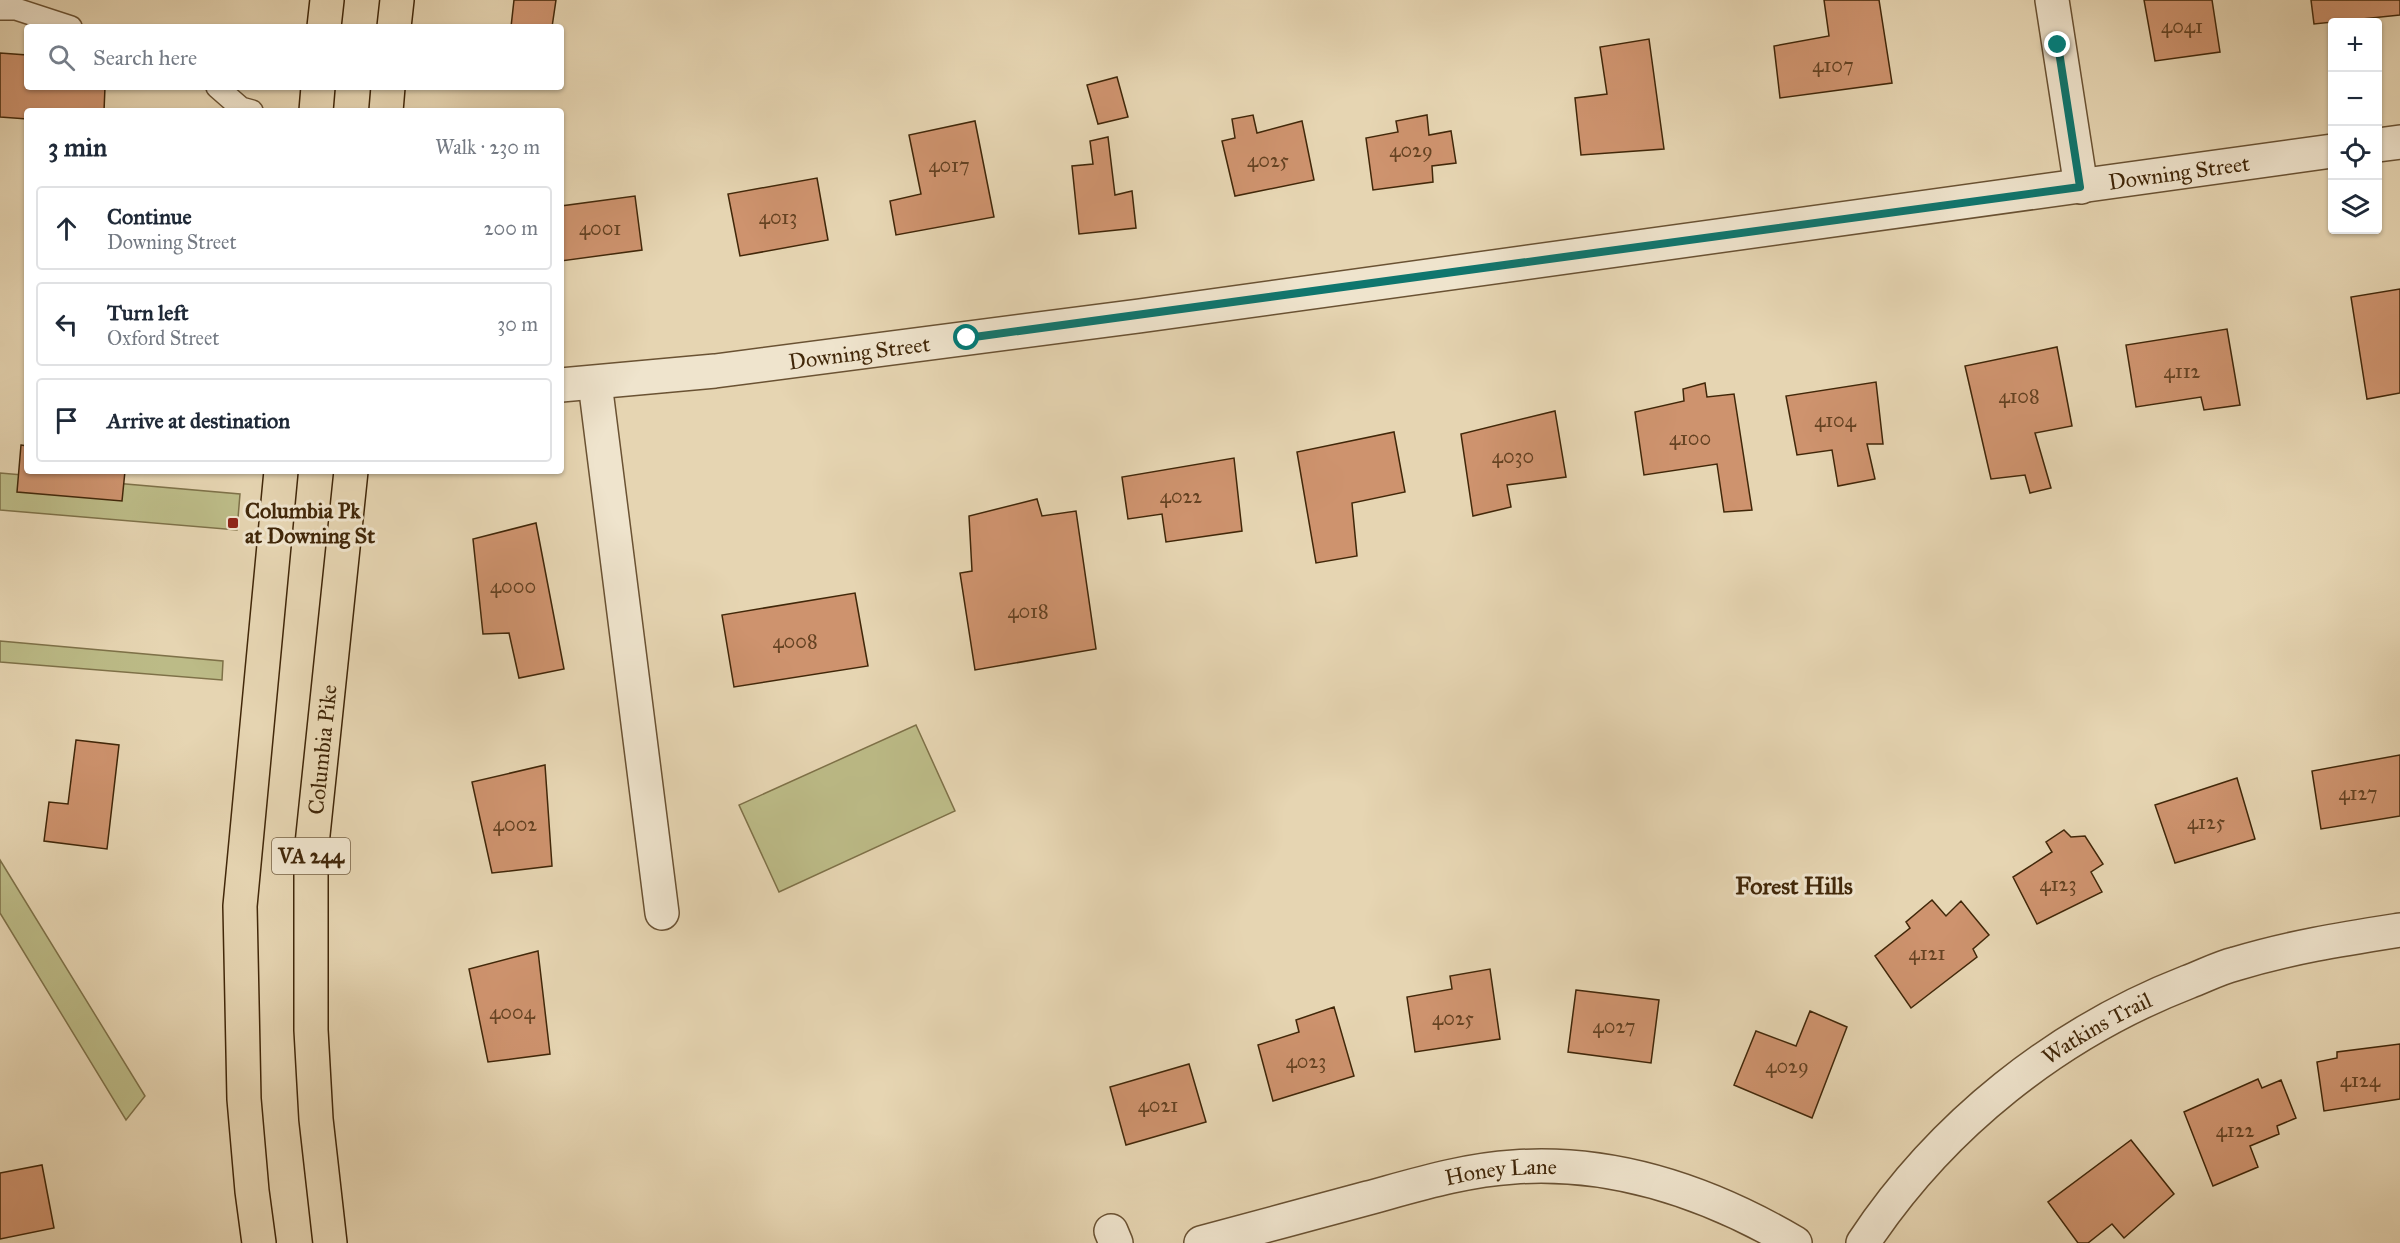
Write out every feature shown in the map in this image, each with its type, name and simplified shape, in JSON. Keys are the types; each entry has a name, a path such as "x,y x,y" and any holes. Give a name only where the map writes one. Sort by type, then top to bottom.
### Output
{"main road":[{"path":"324,24 327,0"},
{"path":"394,24 397,0"},
{"path":"316,108 318,90"},
{"path":"386,108 388,90"},
{"name":"VA 244","path":"259,1243 244,1100 240,906 281,474"},
{"name":"Columbia Pike","path":"330,1243 316,1119 311,1030 310,865 322,729 338,604 351,474"}],"street":[{"path":"2052,0 2080,187"},
{"path":"2382,144 2400,142"},
{"name":"Downing Street","path":"564,385 715,371 1105,320 2328,152"},
{"path":"595,383 662,913"},
{"name":"Watkins Trail","path":"1863,1243 1904,1186 1956,1129 2019,1076 2081,1034 2157,994 2232,964 2311,943 2400,930"},
{"name":"Honey Lane","path":"1201,1243 1447,1176 1515,1167 1582,1168 1647,1179 1701,1197 1773,1230 1795,1243"}],"lane":[{"path":"0,9 16,9 61,24"},
{"path":"220,90 241,108"}],"shaded area":[{"path":"0,473 240,494 237,530 0,510"},
{"path":"0,641 223,661 222,680 0,662"},
{"path":"916,725 955,811 779,892 739,805"},
{"path":"0,860 145,1096 126,1120 0,913"}],"building":[{"path":"514,0 556,0 552,24 511,24"},
{"path":"1824,0 1879,0 1892,83 1780,98 1774,46 1829,36"},
{"path":"2144,0 2212,0 2220,52 2155,61"},
{"path":"2311,0 2400,0 2400,15 2371,18 2328,18 2328,23 2314,24"},
{"path":"1649,39 1664,149 1581,155 1575,98 1607,94 1600,47"},
{"path":"0,53 24,55 24,90 105,90 104,108 24,108 24,119 0,117"},
{"path":"1117,77 1128,117 1098,124 1087,85"},
{"path":"1253,115 1257,133 1302,121 1314,180 1235,196 1222,141 1235,138 1232,119"},
{"path":"1427,115 1429,135 1451,131 1456,163 1432,166 1433,182 1373,190 1366,138 1398,132 1396,121"},
{"path":"975,121 994,217 896,235 890,201 921,194 909,135"},
{"path":"1108,137 1115,195 1132,191 1136,228 1079,234 1072,166 1093,164 1090,141"},
{"path":"817,178 828,240 740,256 728,194"},
{"path":"635,196 642,250 564,261 564,206"},
{"path":"2400,289 2400,393 2367,399 2351,297"},
{"path":"2227,329 2240,405 2204,410 2201,397 2136,407 2126,345"},
{"path":"2057,347 2072,426 2035,433 2051,488 2030,493 2025,475 1991,479 1965,366"},
{"path":"1876,382 1883,444 1867,444 1875,479 1838,486 1832,450 1797,455 1786,396"},
{"path":"1705,383 1707,397 1734,394 1752,510 1724,512 1717,464 1644,475 1635,412 1684,401 1683,389"},
{"path":"1555,411 1566,477 1507,485 1511,507 1473,516 1461,434"},
{"path":"1394,432 1405,492 1352,503 1357,556 1316,563 1297,452"},
{"path":"21,445 24,446 24,474 125,474 122,501 17,492"},
{"path":"1234,458 1242,531 1166,542 1162,514 1128,519 1122,477"},
{"path":"1037,499 1042,516 1076,511 1096,649 975,670 960,573 972,571 969,516"},
{"path":"536,523 564,669 519,678 509,633 483,634 473,539"},
{"path":"855,593 868,666 734,687 722,615"},
{"path":"76,740 119,745 107,849 44,841 49,802 68,804"},
{"path":"2400,755 2400,816 2321,829 2312,771"},
{"path":"545,765 552,866 492,873 472,782"},
{"path":"2237,778 2255,839 2175,863 2155,805"},
{"path":"2064,830 2071,837 2085,836 2103,864 2091,872 2102,892 2037,924 2013,877 2052,852 2046,842"},
{"path":"1932,900 1946,916 1961,901 1989,935 1973,949 1977,957 1911,1008 1875,956 1910,928 1906,922"},
{"path":"538,951 550,1054 488,1062 469,969"},
{"path":"1490,969 1500,1039 1415,1052 1407,997 1452,989 1450,976"},
{"path":"1576,990 1659,1000 1651,1063 1568,1052"},
{"path":"1334,1007 1354,1076 1273,1101 1258,1045 1299,1032 1296,1020"},
{"path":"1810,1011 1847,1027 1812,1118 1734,1085 1756,1031 1796,1046"},
{"path":"2400,1044 2400,1099 2324,1111 2317,1062 2337,1058 2337,1052"},
{"path":"1189,1064 1206,1122 1126,1145 1110,1087"},
{"path":"2258,1079 2262,1088 2281,1080 2296,1118 2277,1126 2279,1134 2250,1146 2258,1167 2213,1186 2184,1112"},
{"path":"2131,1140 2174,1194 2124,1238 2112,1224 2088,1243 2078,1243 2048,1202"},
{"path":"42,1165 54,1228 0,1239 0,1173"}],"place":[{"name":"Columbia Pk at Downing St","path":"233,523"}],"district":[{"name":"Forest Hills","path":"1794,886"}],"route":[{"path":"967,338 2080,187 2058,45"}]}
